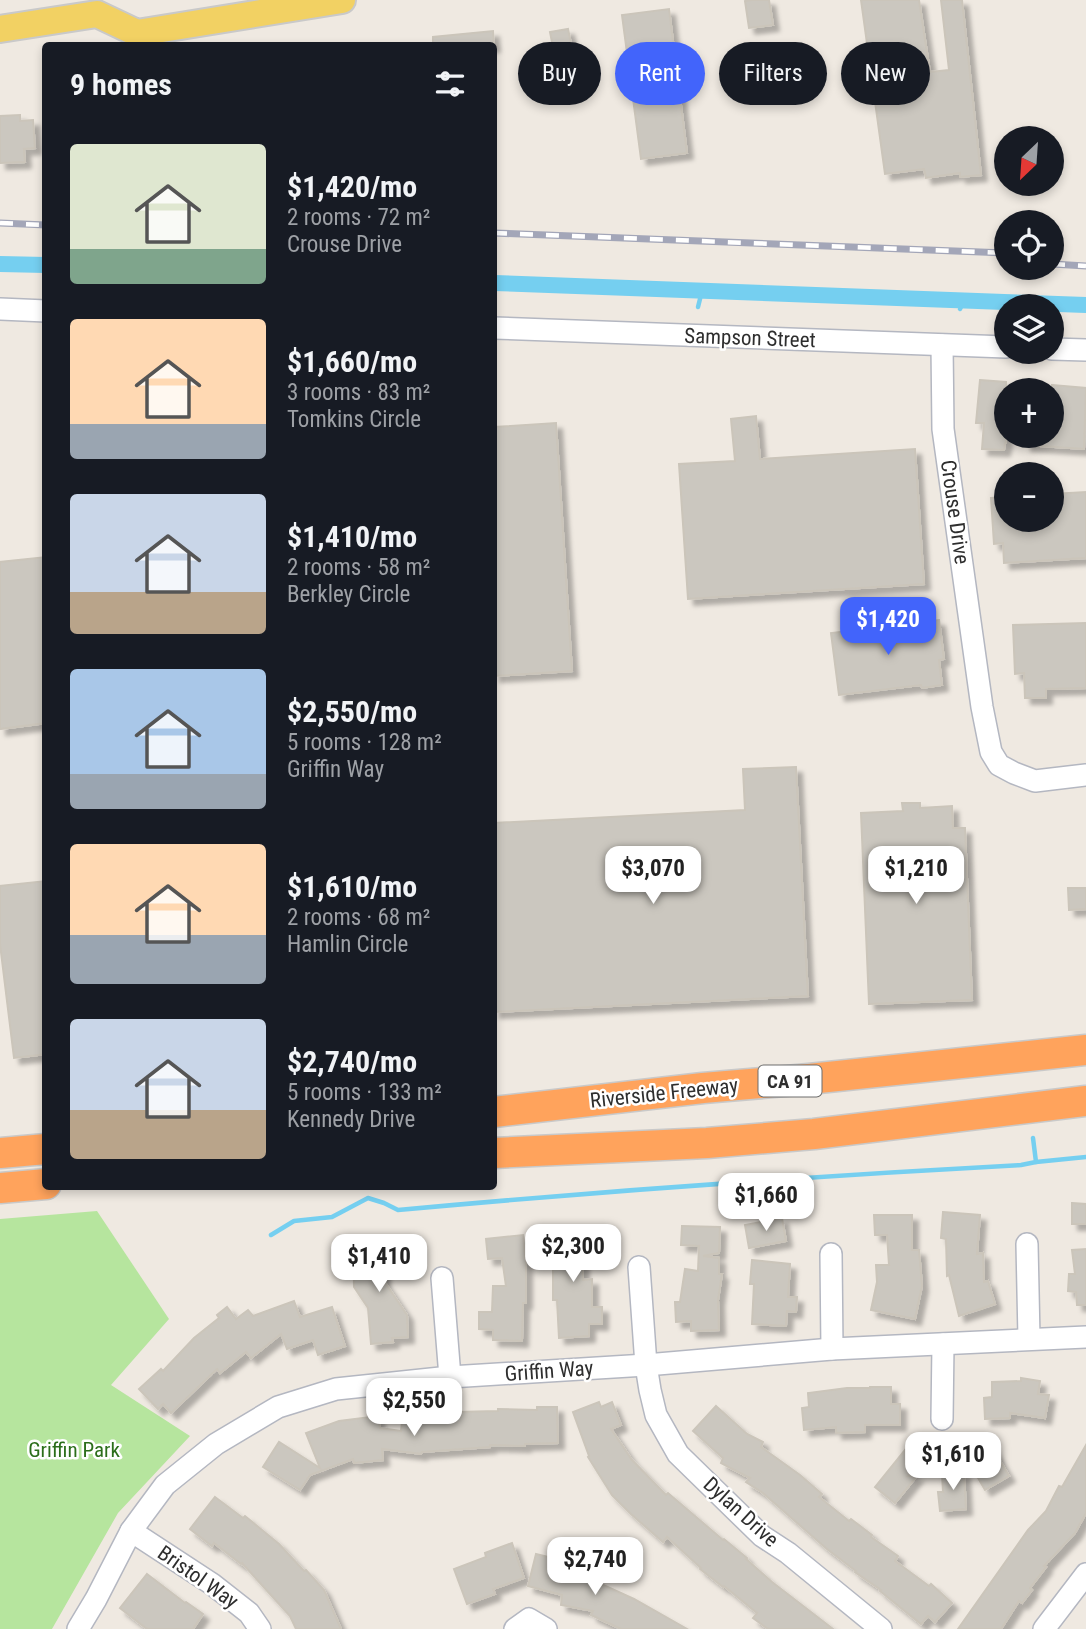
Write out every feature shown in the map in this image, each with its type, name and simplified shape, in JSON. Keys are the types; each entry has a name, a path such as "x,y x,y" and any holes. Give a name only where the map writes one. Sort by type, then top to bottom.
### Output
{"highway":[{"name":"Riverside Freeway","path":"497,1112 1082,1050"},
{"path":"497,1153 707,1143 814,1134 1086,1101"},
{"path":"0,1153 42,1149"},
{"path":"0,1188 42,1184"}],"main road":[{"path":"0,29 101,4 136,33 342,0"}],"street":[{"path":"0,309 42,310"},
{"name":"Sampson Street","path":"497,328 994,347"},
{"name":"Crouse Drive","path":"942,345 943,429 982,707 991,752 999,765 1035,781 1086,775"},
{"path":"1064,349 1086,350"},
{"path":"1027,1244 1029,1338"},
{"path":"831,1254 832,1349"},
{"name":"Dylan Drive","path":"639,1267 646,1364 656,1415 678,1454 762,1536 809,1570 881,1629"},
{"path":"442,1278 450,1377"},
{"name":"Griffin Way","path":"78,1629 131,1531 165,1485 216,1444 278,1407 336,1389 450,1377 832,1349 1086,1337"},
{"path":"942,1419 943,1344"},
{"name":"Bristol Way","path":"131,1531 212,1584 249,1613 260,1629"},
{"path":"1044,1629 1086,1574"}],"green space":[{"name":"Griffin Park","path":"97,1211 169,1319 111,1385 190,1436 118,1513 52,1629 0,1629 0,1219"}],"building":[{"path":"769,0 773,25 749,28 745,1"},
{"path":"861,0 919,0 925,42 867,42"},
{"path":"941,0 962,0 981,175 960,177 960,173 926,178 924,169 885,174 875,105 930,105 930,72 949,70"},
{"path":"669,9 673,42 626,42 622,15"},
{"path":"568,29 571,42 552,42 550,32"},
{"path":"493,31 494,42 433,42 433,37"},
{"path":"634,105 681,105 687,153 641,159"},
{"path":"20,115 20,121 33,120 35,148 24,149 25,162 0,163 0,116"},
{"path":"980,380 994,381 994,448 1004,450 982,449 984,423 976,423"},
{"path":"1064,386 1086,388 1084,449 1064,448"},
{"path":"756,416 760,459 915,449 924,584 688,599 679,464 735,461 731,419"},
{"path":"556,423 572,671 497,676 497,427"},
{"path":"1086,492 1086,558 1004,563 1003,543 994,544 991,498 994,498 994,532 1064,532 1064,493"},
{"path":"42,557 42,724 0,729 0,562"},
{"path":"939,620 944,659 939,660 942,685 839,695 831,633"},
{"path":"1086,623 1086,688 1046,689 1046,698 1025,698 1024,673 1015,674 1013,625"},
{"path":"796,767 808,996 497,1012 497,823 745,810 743,769"},
{"path":"902,803 920,803 920,808 952,806 953,828 965,828 972,1000 869,1004 861,813 903,811"},
{"path":"42,881 42,1054 14,1058 0,944 0,886"},
{"path":"1068,888 1086,888 1086,909 1069,910"},
{"path":"1072,1203 1086,1204 1086,1224 1072,1224"},
{"path":"943,1212 980,1215 977,1254 983,1253 984,1282 988,1281 995,1304 959,1316 949,1275 947,1276 946,1239 941,1238"},
{"path":"874,1215 912,1215 912,1250 919,1250 922,1286 915,1319 871,1310 877,1282 876,1265 889,1265 887,1235 875,1235"},
{"path":"782,1218 786,1241 749,1248 745,1225"},
{"path":"682,1226 720,1227 719,1253 703,1256 719,1258 719,1274 722,1274 718,1300 719,1330 691,1331 691,1321 676,1322 675,1302 680,1302 685,1269 698,1271 699,1246 681,1245"},
{"path":"550,1232 596,1233 596,1249 583,1248 583,1280 592,1279 592,1307 602,1307 602,1324 589,1324 589,1336 559,1338 557,1300 553,1300"},
{"path":"523,1235 526,1303 523,1303 522,1341 493,1340 493,1330 479,1329 479,1312 492,1312 493,1286 506,1286 502,1258 488,1259 486,1239"},
{"path":"396,1246 396,1263 384,1263 384,1281 407,1315 408,1337 392,1338 393,1342 371,1344 368,1308 354,1287 353,1247"},
{"path":"1086,1249 1086,1305 1077,1305 1076,1292 1068,1291 1069,1274 1075,1274 1072,1250"},
{"path":"752,1260 790,1264 788,1297 797,1297 796,1312 787,1311 786,1326 752,1324"},
{"path":"294,1301 300,1317 332,1307 345,1346 318,1355 313,1340 287,1349 281,1334 251,1358 246,1352 220,1373 217,1369 171,1413 163,1404 158,1409 139,1389 161,1369 163,1371 194,1338 219,1318 217,1315 227,1307 236,1319 248,1310 253,1316"},
{"path":"1021,1378 1040,1381 1038,1394 1049,1395 1045,1418 1010,1413 1010,1418 985,1419 984,1398 992,1397 992,1382 1021,1381"},
{"path":"891,1387 891,1404 900,1404 900,1425 865,1425 865,1432 836,1433 836,1427 804,1430 802,1408 809,1407 808,1393"},
{"path":"599,1402 601,1407 612,1402 621,1425 611,1429 632,1460 666,1495 668,1493 772,1582 833,1629 768,1629 753,1618 757,1613 700,1569 667,1537 663,1542 631,1514 612,1495 588,1457 573,1412"},
{"path":"716,1406 747,1434 763,1442 761,1447 822,1494 819,1497 898,1556 895,1561 929,1586 931,1584 952,1603 935,1622 928,1616 921,1624 827,1549 763,1493 746,1482 750,1478 721,1463 723,1458 693,1431"},
{"path":"537,1407 557,1407 558,1443 490,1445 421,1454 382,1449 383,1460 354,1463 353,1459 310,1475 300,1490 263,1467 279,1442 320,1468 306,1433 339,1421 378,1416 380,1428 401,1431 403,1413 421,1415 498,1409 537,1410"},
{"path":"1086,1445 1086,1513 1075,1533 1044,1566 1046,1567 1030,1588 1032,1590 1022,1603 1019,1601 1001,1629 958,1629 1028,1530 1046,1511"},
{"path":"992,1447 1009,1476 985,1490 974,1471 983,1471 975,1456"},
{"path":"905,1450 920,1462 908,1476 917,1476 895,1503 875,1487"},
{"path":"964,1472 966,1509 940,1511 938,1492 943,1492 942,1474"},
{"path":"215,1497 243,1518 245,1516 306,1570 324,1590 341,1629 296,1629 290,1616 242,1563 214,1543 212,1546 190,1529"},
{"path":"512,1543 524,1578 493,1589 495,1594 467,1604 454,1569 486,1557 485,1553"},
{"path":"536,1554 564,1561 562,1566 592,1572 590,1579 634,1599 687,1629 621,1629 591,1615 593,1611 561,1605 562,1595 528,1586"},
{"path":"147,1574 203,1614 193,1629 147,1629 120,1608"}],"waterway":[{"path":"0,264 42,265"},
{"path":"497,283 1086,305"},
{"path":"698,307 702,291"},
{"path":"960,309 964,301"},
{"path":"271,1235 294,1221 332,1217 368,1198 398,1210 709,1184 1021,1165 1036,1162 1033,1138"},
{"path":"1036,1162 1086,1157"}],"railway":[{"path":"0,223 42,225"},
{"path":"497,233 994,253"},
{"path":"1064,265 1086,266"}]}
